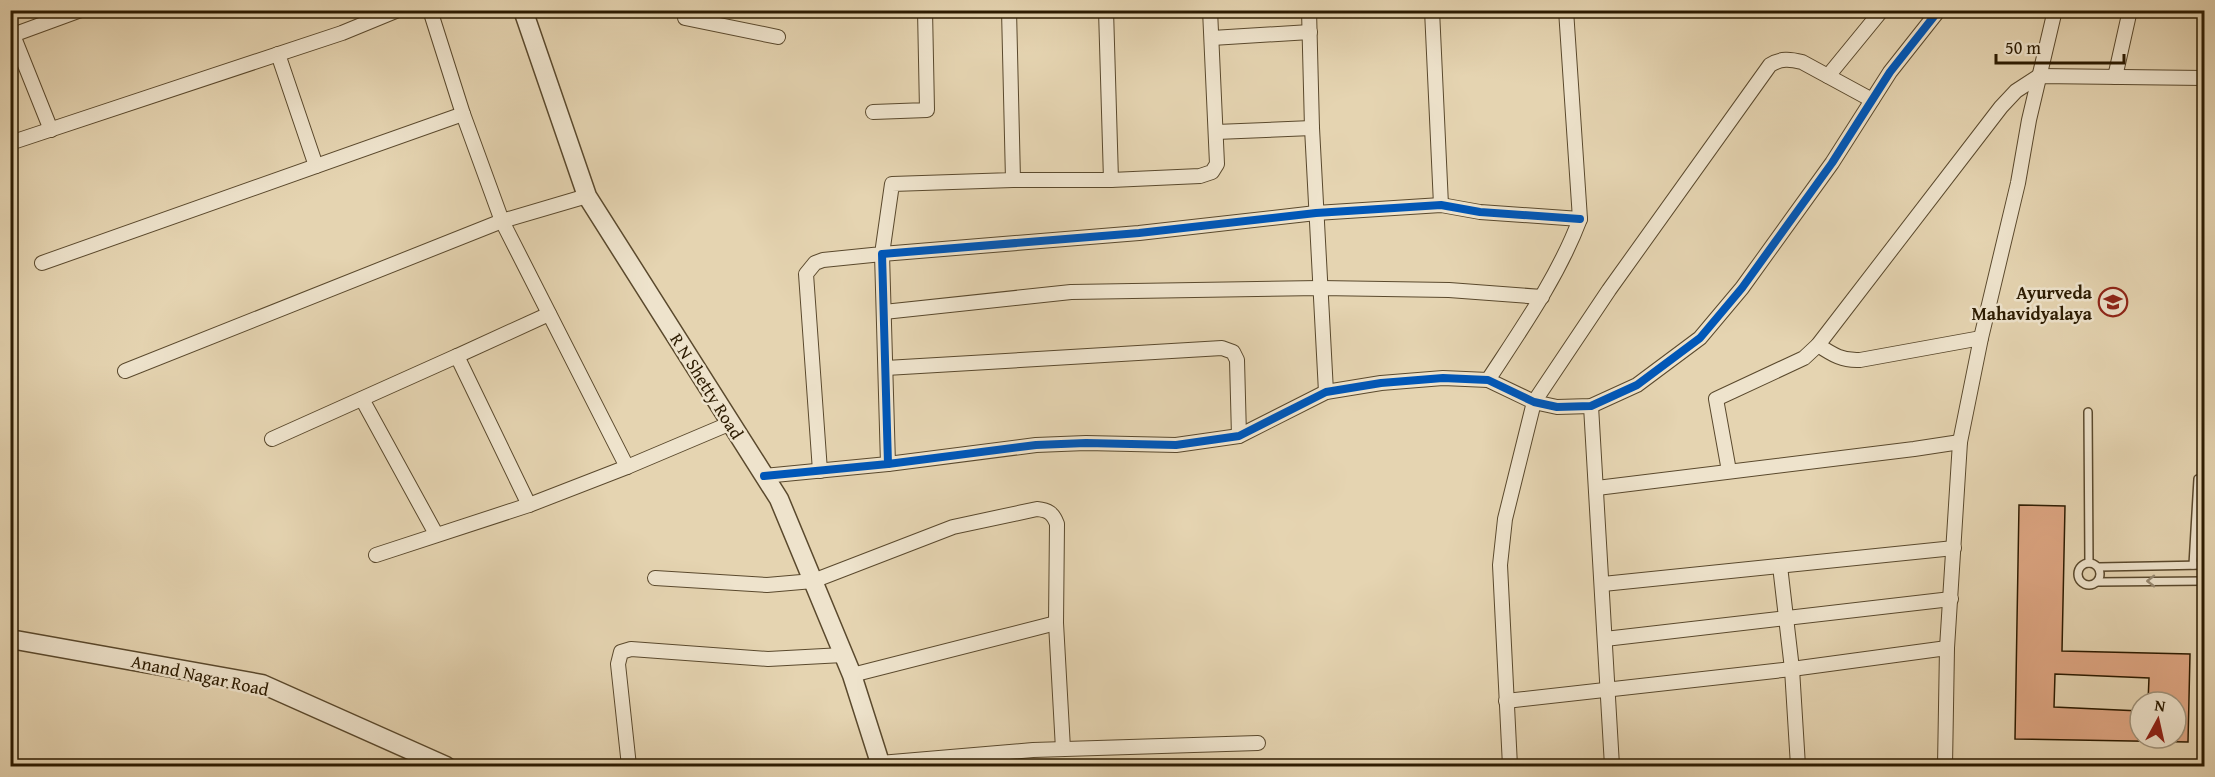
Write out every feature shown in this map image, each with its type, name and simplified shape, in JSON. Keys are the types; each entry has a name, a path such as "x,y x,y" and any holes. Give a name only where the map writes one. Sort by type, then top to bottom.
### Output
{"street":[{"path":"51,130 12,36 81,10"},
{"path":"10,143 342,33 398,10"},
{"path":"430,10 463,114 502,220 627,467"},
{"name":"R N Shetty Road","path":"523,10 587,196 779,499 852,675 881,765"},
{"path":"686,10 685,18 778,37"},
{"path":"873,112 927,110 925,10"},
{"path":"1009,10 1014,180"},
{"path":"1106,10 1111,180"},
{"path":"888,464 882,254 892,184 1111,180 1200,176 1212,172 1217,164 1210,10"},
{"path":"1309,10 1312,128 1326,392"},
{"path":"1432,10 1442,205"},
{"path":"1493,382 1570,245 1580,219 1566,10"},
{"path":"1828,76 1882,10"},
{"path":"764,476 888,464 1036,445 1086,443 1176,445 1239,436 1326,392 1381,383 1443,378 1493,382 1528,399 1557,407 1591,406 1637,385 1700,338 1749,278 1832,163 1890,72 1939,10"},
{"path":"1945,766 1947,648 1960,442 1981,338 2018,183 2029,120 2055,10"},
{"path":"2115,77 2130,10"},
{"path":"1212,38 1310,32"},
{"path":"278,54 316,166"},
{"path":"1509,766 1500,566 1505,519 1528,399 1770,65 1778,60 1789,59 1802,62 1872,100"},
{"path":"1729,471 1716,399 1804,358 1818,345 2016,91 2039,76 2205,78"},
{"path":"42,263 463,114"},
{"path":"1216,132 1312,128"},
{"path":"124,371 502,220 587,196"},
{"path":"820,471 806,274 815,263 823,260 1139,233 1316,213 1442,205 1480,212 1580,219"},
{"path":"884,312 1071,292 1320,288 1449,290 1542,297"},
{"path":"272,439 549,314"},
{"path":"1818,345 1848,361 1981,338"},
{"path":"886,368 1222,348 1233,352 1237,360 1239,436"},
{"path":"457,356 530,505"},
{"path":"362,399 436,534"},
{"path":"1591,406 1612,766"},
{"path":"376,555 530,505 731,423"},
{"path":"1597,488 1960,442"},
{"path":"655,578 767,585 813,581 953,527 1037,509 1047,510 1054,516 1057,524 1056,623 1064,749"},
{"path":"1603,584 1954,548"},
{"path":"1780,566 1792,669 1798,766"},
{"path":"1605,639 1951,599"},
{"path":"852,675 1056,623"},
{"name":"Anand Nagar Road","path":"10,639 262,684 447,766"},
{"path":"1506,701 1792,669 1947,648"},
{"path":"629,766 618,664 621,652 631,649 768,659 843,655"},
{"path":"881,765 1064,749 1258,742"}],"lane":[{"path":"2088,412 2088,563"},
{"path":"2193,565 2198,480"},
{"path":"2205,565 2099,567 2088,563 2082,565 2078,577 2080,582 2093,585 2098,582 2205,581"},
{"path":"2098,582 2101,577 2099,567"}],"building":[{"path":"2019,505 2065,506 2062,651 2190,654 2188,742 2188,690 2148,690 2149,678 2055,674 2054,707 2128,710 2128,741 2015,739"}],"cycle path":[{"path":"888,464 1036,445 1086,443 1176,445 1239,436 1326,392 1381,383 1443,378 1488,380 1534,402 1557,407 1591,406 1637,385 1700,338 1742,288 1832,163 1890,72 1939,10"},
{"path":"764,476 888,464 882,254 1139,233 1316,213 1441,205 1480,212 1580,219"}],"place":[{"name":"Ayurveda Mahavidyalaya","path":"2113,302"}]}
